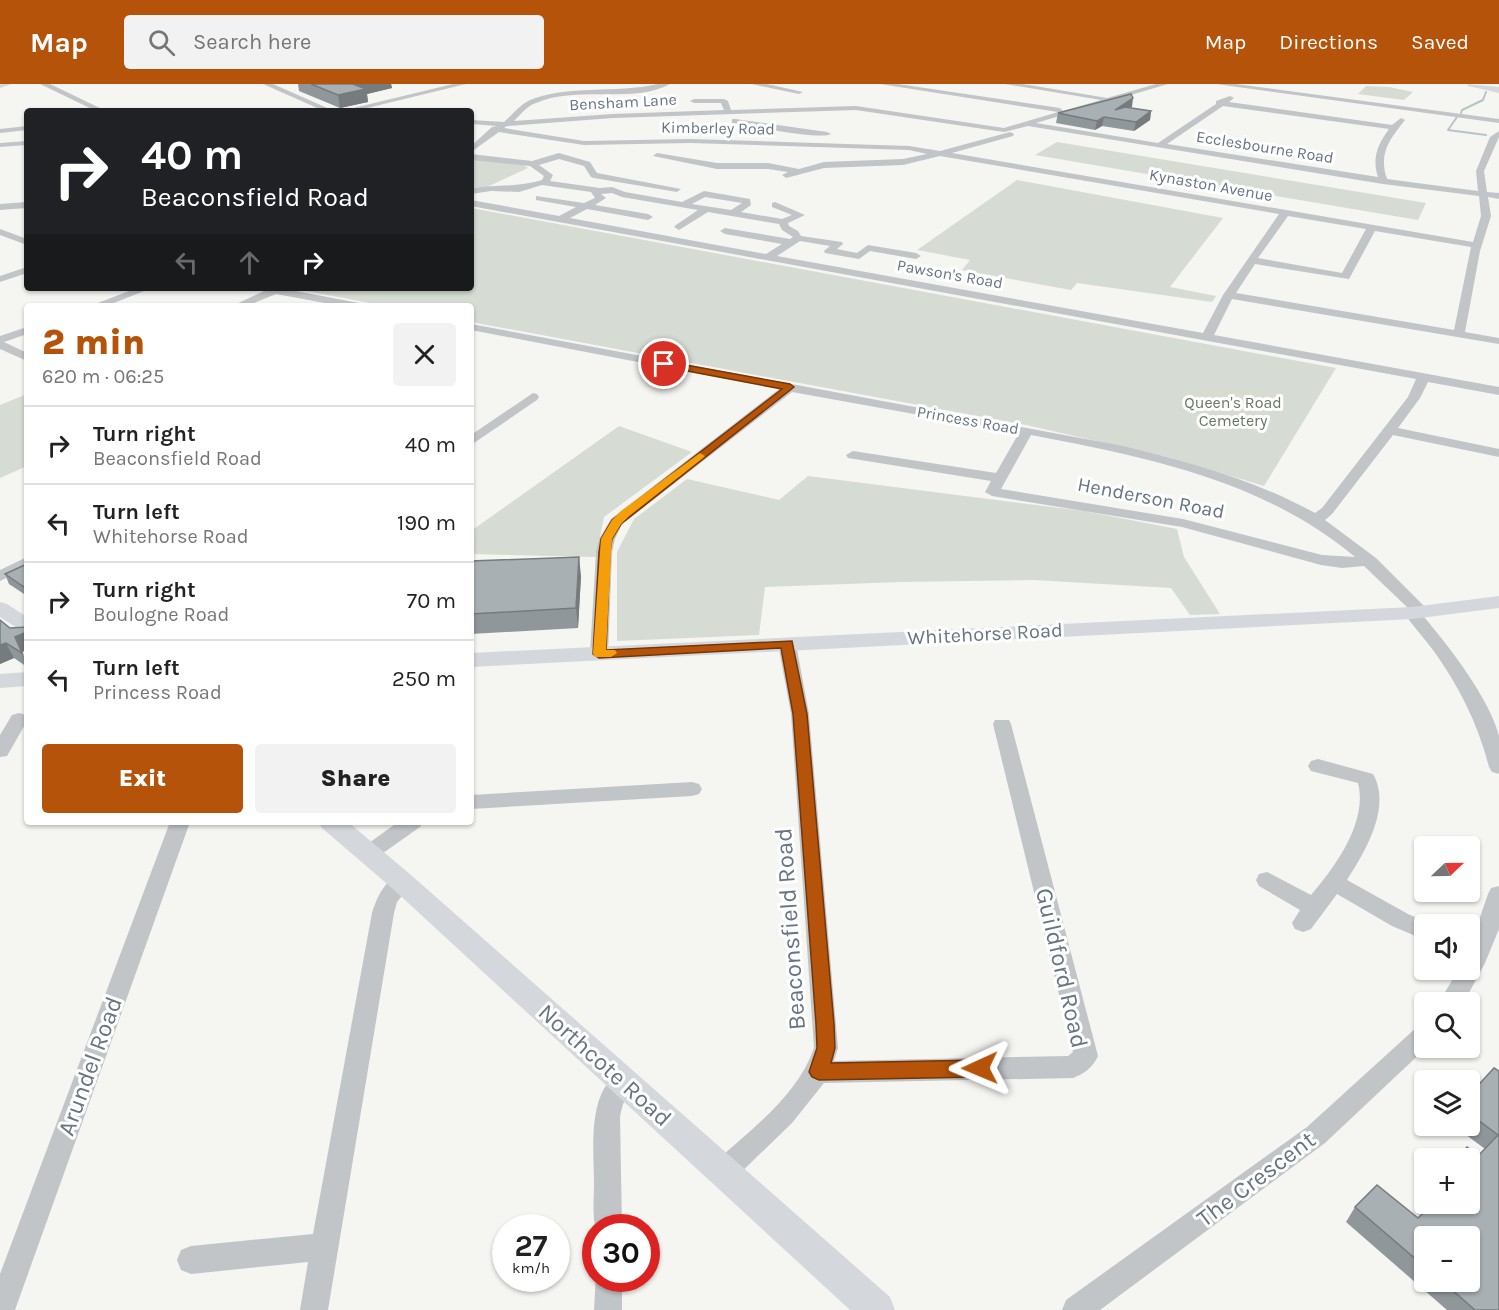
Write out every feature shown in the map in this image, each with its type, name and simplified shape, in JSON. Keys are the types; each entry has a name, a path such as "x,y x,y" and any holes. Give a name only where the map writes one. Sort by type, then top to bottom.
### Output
{"main road":[{"path":"0,85 8,84"},
{"path":"1471,84 1499,90"},
{"name":"Whitehorse Road","path":"474,660 1417,613 1499,602"},
{"path":"0,608 24,624"},
{"path":"0,681 24,679"},
{"name":"Northcote Road","path":"335,825 402,882 877,1310"}],"street":[{"path":"44,84 96,108"},
{"path":"267,84 323,108"},
{"path":"358,108 462,84"},
{"path":"474,147 526,105 538,99 590,88 632,91 666,84"},
{"path":"755,84 799,92"},
{"path":"884,84 1067,111"},
{"path":"1009,84 1110,99"},
{"path":"1146,84 1161,85"},
{"path":"1220,84 1499,121"},
{"name":"Bensham Lane","path":"474,123 498,127 601,117 856,108 1004,130 1161,85"},
{"path":"1160,145 1219,103 1250,88"},
{"path":"694,101 722,100 728,112"},
{"path":"1219,103 1395,128"},
{"path":"1383,181 1378,159 1385,138 1410,111"},
{"path":"705,113 812,133 835,134"},
{"name":"Ecclesbourne Road","path":"1026,124 1383,181 1499,196"},
{"name":"Kimberley Road","path":"498,127 584,143 690,141 889,147 942,153"},
{"path":"0,131 24,128"},
{"path":"786,175 824,165 897,163 1010,135 1004,130"},
{"path":"1459,335 1476,245 1486,216 1480,171 1494,137 1499,133"},
{"path":"0,145 24,143"},
{"name":"Kynaston Avenue","path":"942,153 1476,245"},
{"path":"532,165 555,156 602,164"},
{"path":"657,156 676,156 717,166 768,165 797,171"},
{"path":"474,158 532,165 548,173 549,177 543,183"},
{"path":"575,159 590,167 594,175 677,189"},
{"path":"561,219 587,206 601,194 615,190 629,182"},
{"path":"474,191 490,188 519,189 543,183 601,194"},
{"path":"615,190 622,194 705,210 783,222 800,215 775,204"},
{"path":"683,205 704,194 747,201 748,203 732,213"},
{"path":"539,198 648,217"},
{"name":"Pawson's Road","path":"474,204 1208,337 1422,379 1499,391"},
{"path":"0,207 24,205"},
{"path":"679,227 705,210"},
{"path":"1208,337 1228,295 1285,213"},
{"path":"768,257 794,240 795,233 785,228 783,222"},
{"path":"1251,260 1345,277 1371,228"},
{"path":"725,231 838,244 829,251 859,256 868,248 918,254 908,264"},
{"path":"1481,231 1493,233"},
{"path":"0,232 24,241"},
{"path":"0,279 24,271"},
{"path":"890,280 899,272"},
{"path":"116,291 126,295"},
{"path":"104,303 138,291"},
{"path":"245,303 274,291"},
{"path":"281,291 343,303"},
{"path":"1228,295 1499,341"},
{"name":"Princess Road","path":"474,328 1098,445 1222,478 1290,506 1316,520 1370,561 1417,613"},
{"path":"0,340 24,331"},
{"path":"0,345 24,356"},
{"path":"1316,520 1327,511 1390,430 1419,391 1422,379"},
{"path":"599,654 604,552 607,539 616,522 790,387"},
{"path":"474,439 533,397"},
{"path":"1390,430 1499,453"},
{"path":"853,455 1000,478 1027,431"},
{"name":"Henderson Road","path":"1000,478 992,492 1183,523 1321,560 1342,563 1370,561"},
{"path":"0,576 24,564"},
{"path":"1417,613 1461,681 1488,734 1499,766"},
{"name":"Beaconsfield Road","path":"723,1172 800,1096 819,1072 826,1048 800,714 787,644"},
{"path":"0,751 19,719"},
{"name":"Guildford Road","path":"819,1072 1073,1066 1086,1056 1002,724"},
{"path":"1267,880 1309,915 1335,883 1359,836 1368,810 1370,794 1367,772 1318,766"},
{"path":"474,802 692,789"},
{"name":"Arundel Road","path":"1,1310 179,825"},
{"path":"369,853 409,825"},
{"path":"314,1310 382,913 387,899 402,882"},
{"path":"1335,883 1414,926"},
{"path":"1480,937 1499,894"},
{"name":"The Crescent","path":"1076,1310 1316,1135 1414,1044"},
{"path":"608,1214 607,1116 612,1100 623,1083"},
{"path":"191,1260 325,1247"},
{"path":"608,1292 608,1310"}],"green space":[{"path":"1366,86 1389,87 1413,92 1404,100 1358,94"},
{"path":"1057,142 1426,203 1418,220 1035,155"},
{"path":"474,159 524,165 528,168 487,187 474,187"},
{"path":"1017,180 1223,218 1170,287 1216,296 1212,302 1077,283 1071,290 962,270 970,260 917,250"},
{"name":"Queen's Road Cemetery","path":"474,209 1336,368 1264,486 1171,458 1026,425 474,323 474,303 370,303 306,291 474,291"},
{"path":"24,395 24,467 0,478 0,405"},
{"path":"619,426 692,452 604,517 596,557 474,554 474,529"},
{"path":"808,476 1084,511 1177,529 1184,557 1220,614 1190,615 1171,588 1034,580 765,587 759,635 617,641 617,552 634,519 687,479 779,500"}],"building":[{"path":"311,84 353,84 366,89 338,95"},
{"path":"1131,94 1133,98 1115,110 1125,107 1151,111 1136,122 1104,117 1097,121 1058,113"},
{"path":"579,557 576,608 474,614 474,561"},
{"path":"24,565 24,587 5,574"},
{"path":"0,620 10,628 24,627 24,633 15,637 22,653 6,643 0,645"},
{"path":"1494,1068 1499,1071 1499,1310 1475,1310 1455,1292 1480,1292 1480,1226 1414,1226 1414,1258 1355,1207 1377,1185 1418,1218 1422,1214 1480,1214 1480,1154 1498,1135 1480,1122 1480,1083"}],"waterway":[{"path":"1461,113 1462,110 1483,100 1486,92"},
{"path":"1457,117 1448,130 1486,135"}],"slow traffic":[{"path":"611,653 599,654 604,552 611,530 625,513 700,456"}],"route":[{"path":"664,364 790,387 616,522 607,539 604,552 599,654 787,644 800,714 825,1024 826,1048 819,1072 980,1068"}]}
